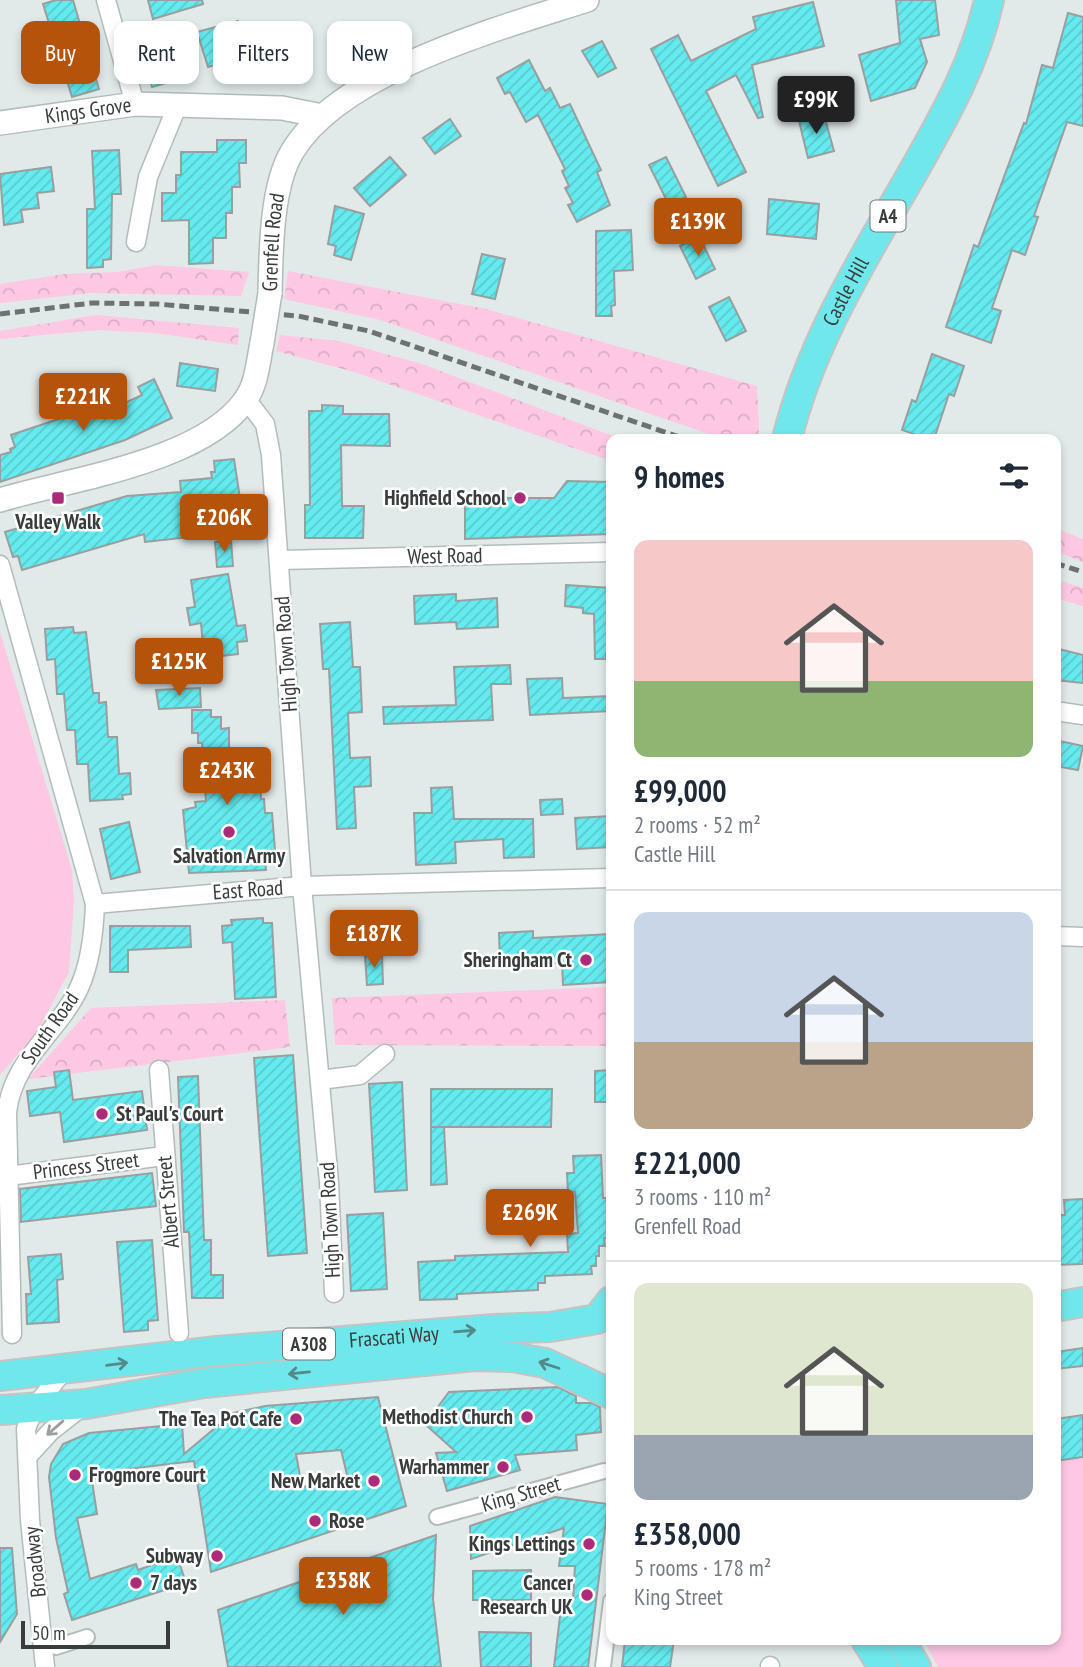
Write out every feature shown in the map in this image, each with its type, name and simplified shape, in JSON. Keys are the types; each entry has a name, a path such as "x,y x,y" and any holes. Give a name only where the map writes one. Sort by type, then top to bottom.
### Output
{"main road":[{"name":"Castle Hill","path":"788,434 804,383 836,309 942,120 981,41 989,0"},
{"path":"1061,1306 1083,1303"},
{"name":"Frascati Way","path":"0,1376 230,1350 494,1329 551,1328 597,1319 606,1307"},
{"name":"Frascati Way","path":"86,1404 204,1383 475,1356 512,1357 545,1363 606,1392"},
{"name":"A308","path":"14,1411 86,1404"},
{"path":"869,1645 883,1667"},
{"path":"903,1645 916,1667"}],"street":[{"path":"106,0 135,104"},
{"name":"Grenfell Road","path":"0,500 124,469 179,447 222,424 246,399 255,379 270,293 272,243 283,175 292,151 322,116 357,92 410,63 587,0"},
{"name":"Kings Grove","path":"0,123 135,104 282,108 322,116"},
{"path":"136,242 148,177 178,104"},
{"name":"High Town Road","path":"246,399 265,424 271,456 334,1293"},
{"name":"West Road","path":"280,560 606,552"},
{"name":"South Road","path":"0,565 95,904 93,936 79,988 10,1088 8,1176 12,1334"},
{"path":"1061,712 1083,715"},
{"name":"East Road","path":"95,904 302,886 606,878"},
{"path":"1061,936 1083,937"},
{"path":"320,1080 360,1075 385,1054"},
{"name":"Albert Street","path":"159,1070 179,1334"},
{"name":"Princess Street","path":"8,1176 164,1156"},
{"path":"14,1411 64,1370"},
{"path":"28,1456 51,1431 86,1404"},
{"name":"Broadway","path":"14,1411 28,1456 30,1520 45,1667"},
{"name":"King Street","path":"437,1517 604,1471"},
{"path":"56,1647 88,1637"},
{"path":"603,1667 606,1642"}],"green space":[{"path":"156,265 249,272 241,296 91,293 0,303 0,284 64,274 118,272"},
{"path":"288,271 486,309 757,386 759,431 758,434 709,434 380,320 284,299"},
{"path":"96,315 239,328 238,345 155,333 99,330 0,339 0,331"},
{"path":"280,335 339,341 422,364 608,434 606,459 354,372 276,351"},
{"path":"1061,530 1083,539 1083,562 1061,553"},
{"path":"1061,581 1083,588 1083,606 1061,600"},
{"path":"0,632 72,870 74,900 69,972 37,1032 0,1075"},
{"path":"606,987 606,1046 335,1045 332,998"},
{"path":"285,1000 290,1047 28,1079 91,1008"},
{"path":"1083,1451 1083,1667 938,1667 927,1645 1061,1645 1061,1454"}],"building":[{"path":"56,0 73,0 79,21 48,21 43,4"},
{"path":"148,0 202,0 203,4 153,19"},
{"path":"896,0 935,0 939,35 920,39 927,62 915,88 871,101 859,55 900,43"},
{"path":"813,2 824,46 752,65 763,117 758,118 736,75 706,91 746,172 718,186 651,49 678,35 691,61 756,29 753,17"},
{"path":"1068,13 1083,17 1083,126 1067,122 1034,216 1038,217 1025,255 1012,250 992,308 1001,311 991,343 946,327 974,245 978,247 1024,123 1026,124 1042,65 1053,68"},
{"path":"213,28 213,66 208,67 199,31"},
{"path":"602,41 616,68 598,77 582,51"},
{"path":"529,60 545,91 550,88 560,108 570,104 601,170 597,172 610,205 577,222 568,205 573,203 565,188 569,186 562,171 565,169 538,115 526,122 510,92 505,94 497,78"},
{"path":"68,84 98,84 99,89 72,97"},
{"path":"824,115 834,151 808,158 799,121"},
{"path":"450,119 461,136 435,154 423,138"},
{"path":"217,140 246,140 246,163 239,163 240,187 232,187 232,213 226,213 226,238 213,238 213,263 189,264 189,220 162,221 162,193 176,193 176,175 181,175 181,152 217,152"},
{"path":"119,150 121,194 112,194 111,259 103,260 103,267 87,268 87,209 95,209 92,151"},
{"path":"390,157 406,175 370,206 354,188"},
{"path":"666,157 686,197 669,205 649,165"},
{"path":"51,167 54,191 37,193 39,208 21,210 23,222 4,225 0,174"},
{"path":"769,199 819,204 816,239 767,234"},
{"path":"335,206 364,214 351,260 334,255 336,246 328,244"},
{"path":"631,230 633,270 614,271 615,305 611,306 612,316 596,316 596,231"},
{"path":"699,236 715,269 696,279 680,246"},
{"path":"482,254 505,259 495,299 472,294"},
{"path":"729,297 746,331 726,341 709,307"},
{"path":"932,354 964,366 954,396 949,394 936,434 914,434 902,430 912,400 916,402"},
{"path":"180,363 218,369 215,391 177,386"},
{"path":"154,379 172,418 125,440 0,482 0,455 11,452 10,449 15,447 11,435 103,404 106,412 142,395 138,387"},
{"path":"322,405 343,406 343,414 389,414 390,446 341,445 342,506 364,506 363,538 305,538 305,505 310,505 309,411 322,411"},
{"path":"234,459 241,505 206,508 208,535 145,542 144,534 22,570 18,556 13,557 5,532 127,496 181,492 180,481 212,478 211,472 215,472 214,461"},
{"path":"567,481 606,482 606,534 465,539 465,498 554,498"},
{"path":"231,541 233,566 217,567 215,542"},
{"path":"228,574 237,626 245,625 247,641 237,642 238,654 204,658 201,623 190,625 187,608 195,607 191,580"},
{"path":"566,585 606,588 606,659 595,659 594,614 583,613 583,608 565,606"},
{"path":"456,594 456,601 497,598 498,627 457,629 456,622 415,624 414,596"},
{"path":"350,622 353,667 360,667 362,712 348,713 350,758 370,757 371,786 354,787 356,828 337,829 329,669 323,669 320,624"},
{"path":"73,627 74,633 86,632 93,693 99,693 99,703 106,702 108,737 117,737 119,774 130,773 131,794 122,795 123,799 90,801 88,764 77,764 75,730 67,730 64,694 57,694 55,659 47,660 45,629"},
{"path":"1061,650 1083,655 1083,683 1061,681"},
{"path":"510,665 511,684 491,684 493,720 384,724 383,707 456,705 454,667"},
{"path":"562,678 563,698 606,696 606,711 530,715 527,679"},
{"path":"200,688 201,707 159,709 156,690"},
{"name":"Salvation Army","path":"192,710 211,710 211,717 221,717 221,729 229,728 229,757 259,755 261,799 264,799 265,813 272,813 275,850 264,851 266,870 189,873 183,810 196,807 195,802 206,801 202,743 198,743 198,733 192,733"},
{"path":"1061,741 1083,746 1078,770 1061,767"},
{"path":"452,787 454,819 533,819 534,857 504,858 503,839 455,842 456,863 416,865 414,813 432,813 431,788"},
{"path":"562,799 563,814 541,815 540,800"},
{"path":"606,816 606,847 577,849 575,818"},
{"path":"129,822 140,872 111,879 100,829"},
{"path":"263,918 263,923 272,923 276,997 235,999 232,942 223,943 222,926 232,925 231,920"},
{"path":"377,921 379,952 347,954 345,923"},
{"path":"110,926 190,926 191,947 128,950 128,972 110,972"},
{"path":"533,931 533,938 606,934 606,982 563,985 562,963 500,965 499,933"},
{"path":"382,955 383,984 367,985 365,956"},
{"path":"293,1055 307,1253 268,1256 254,1058"},
{"name":"St Paul's Court","path":"69,1070 73,1100 142,1091 147,1130 64,1142 60,1112 30,1116 27,1091 56,1087 54,1072"},
{"path":"606,1070 606,1102 595,1102 595,1071"},
{"path":"198,1076 204,1240 211,1240 211,1275 223,1275 223,1298 192,1298 189,1232 184,1232 178,1077"},
{"path":"402,1082 407,1190 375,1192 369,1084"},
{"path":"431,1089 552,1089 551,1127 431,1127"},
{"path":"431,1127 444,1127 447,1184 431,1185"},
{"path":"601,1155 603,1198 606,1198 606,1238 605,1246 599,1246 596,1266 591,1266 592,1274 545,1276 545,1283 538,1283 538,1290 457,1294 457,1299 420,1300 418,1262 455,1260 455,1256 568,1252 567,1234 578,1233 575,1192 568,1193 567,1173 574,1173 573,1156"},
{"path":"152,1173 156,1206 21,1222 20,1189"},
{"path":"1083,1199 1083,1264 1061,1265 1061,1215 1065,1215 1064,1200"},
{"path":"383,1213 387,1289 351,1291 347,1215"},
{"path":"152,1240 158,1320 148,1321 148,1330 124,1332 117,1242"},
{"path":"61,1254 63,1279 57,1280 59,1322 27,1324 26,1294 31,1294 28,1257"},
{"path":"1083,1348 1083,1366 1061,1368 1061,1351"},
{"path":"558,1387 576,1396 576,1403 592,1403 600,1407 601,1432 576,1435 577,1450 515,1455 520,1470 447,1491 436,1453 456,1452 425,1424 449,1392"},
{"path":"378,1397 406,1506 211,1572 194,1461 103,1472 92,1481 97,1514 77,1518 90,1579 136,1564 138,1570 177,1556 186,1583 72,1620 64,1594 68,1592 56,1538 49,1477 51,1464 63,1444 89,1433 182,1424 184,1454 233,1413 265,1406","holes":["341,1450 348,1479 302,1487 296,1454"]},
{"path":"1083,1415 1083,1457 1061,1460 1061,1418"},
{"path":"555,1497 606,1504 588,1667 554,1667 562,1599 573,1600 575,1566 559,1566 564,1528 471,1559 470,1526"},
{"path":"436,1535 433,1599 441,1667 228,1667 218,1610"},
{"path":"0,1548 12,1548 17,1614 0,1642"},
{"path":"531,1570 531,1600 473,1600 473,1571"},
{"path":"479,1632 531,1633 531,1667 481,1667"},
{"path":"624,1645 673,1645 670,1667 622,1667"}],"railway":[{"path":"0,314 92,303 157,304 298,316 369,331 670,434"},
{"path":"1061,565 1083,572"}],"place":[{"name":"Valley Walk","path":"58,498"},
{"name":"Highfield School","path":"520,498"},
{"name":"Salvation Army","path":"229,832"},
{"name":"Sheringham Ct","path":"586,960"},
{"name":"St Paul's Court","path":"102,1114"},
{"name":"Methodist Church","path":"527,1417"},
{"name":"The Tea Pot Cafe","path":"296,1419"},
{"name":"Warhammer","path":"503,1467"},
{"name":"Frogmore Court","path":"75,1475"},
{"name":"New Market","path":"374,1481"},
{"name":"Rose","path":"315,1521"},
{"name":"Kings Lettings","path":"589,1544"},
{"name":"Subway","path":"217,1556"},
{"name":"7 days","path":"136,1583"},
{"name":"Cancer Research UK","path":"587,1595"}]}
